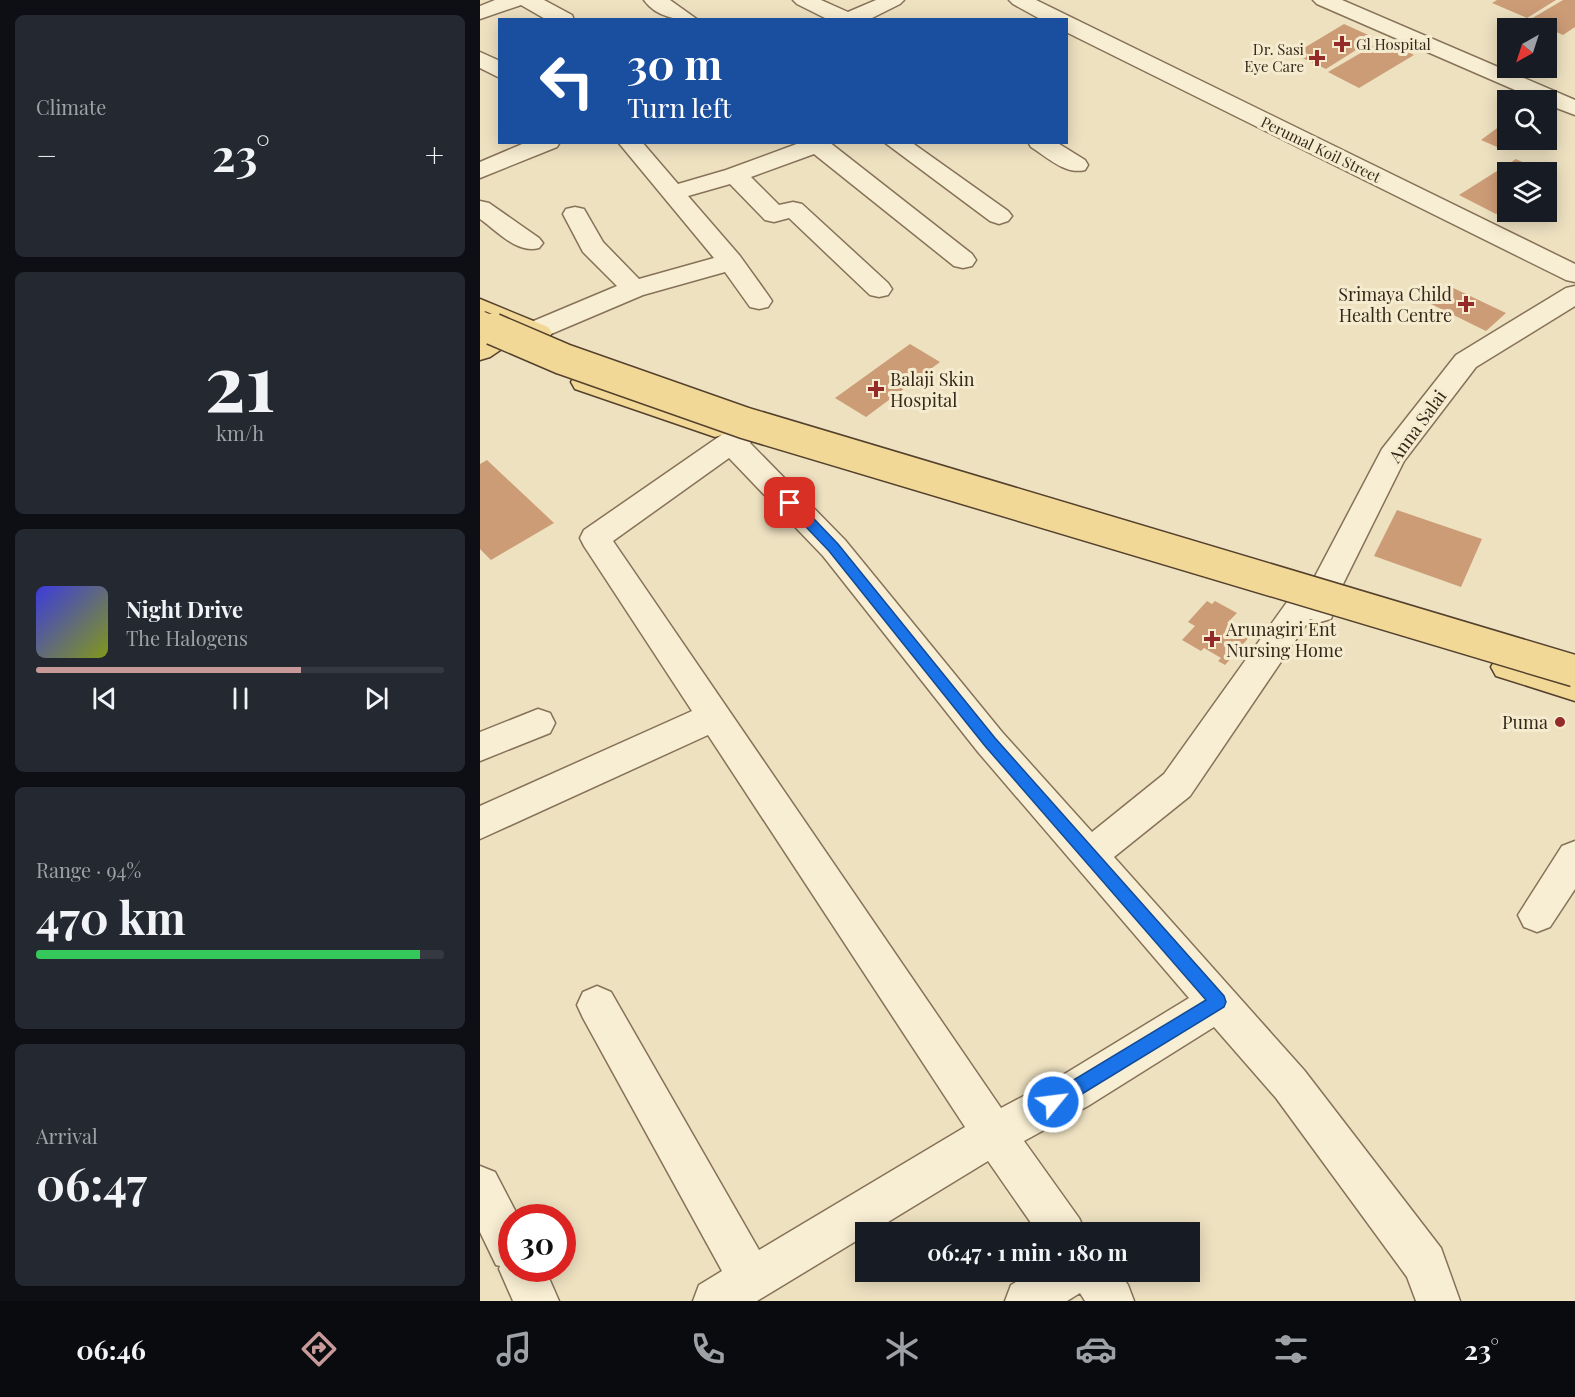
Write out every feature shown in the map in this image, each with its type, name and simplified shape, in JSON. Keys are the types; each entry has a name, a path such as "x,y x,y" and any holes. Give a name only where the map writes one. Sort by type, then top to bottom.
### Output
{"main road":[{"path":"480,307 526,328 688,391 1317,599 1575,687"},
{"path":"483,339 526,328"},
{"path":"483,339 571,377 736,439 1317,599 1575,657"},
{"path":"483,339 563,359 745,423 1575,671"}],"street":[{"path":"480,14 515,0"},
{"path":"528,0 560,18"},
{"path":"655,0 685,18"},
{"path":"804,0 844,18"},
{"path":"852,18 893,0"},
{"path":"1020,0 1055,18"},
{"path":"1324,0 1575,108"},
{"name":"Perumal Koil Street","path":"1068,24 1575,274"},
{"path":"480,59 498,70"},
{"path":"480,171 544,144"},
{"path":"631,144 731,262 759,301"},
{"path":"898,144 999,216"},
{"path":"1042,144 1076,165"},
{"path":"672,193 735,175 817,145 963,260"},
{"path":"735,175 774,215 793,209 879,289"},
{"path":"480,208 530,243"},
{"path":"575,214 592,246 634,289"},
{"path":"526,328 634,289 731,262"},
{"name":"Anna Salai","path":"1089,855 1177,785 1317,599 1392,456 1466,361 1575,294"},
{"path":"1056,1222 994,1134 595,538 736,439 834,548 990,742 1290,1084 1425,1264 1438,1301"},
{"path":"480,823 714,717"},
{"path":"480,747 538,723"},
{"path":"1537,915 1575,857"},
{"path":"715,1301 994,1134 1073,1092 1218,1002"},
{"path":"597,1005 752,1279"},
{"path":"480,1186 498,1221"},
{"path":"528,1282 537,1301"},
{"path":"1026,1301 1056,1282"},
{"path":"1099,1282 1113,1301"}],"building":[{"path":"1497,0 1556,0 1527,18 1492,3"},
{"path":"1563,0 1575,0 1575,27 1563,35 1557,32 1557,18 1532,18"},
{"path":"1344,24 1375,38 1326,69 1294,54"},
{"path":"1383,40 1414,55 1359,88 1328,72"},
{"path":"1497,128 1497,147 1481,140"},
{"path":"1497,171 1496,214 1459,195"},
{"path":"1449,286 1506,313 1486,331 1429,303"},
{"path":"910,344 940,362 866,417 835,398"},
{"path":"487,460 554,523 491,560 480,549 480,464"},
{"path":"1397,510 1482,539 1461,587 1374,556"},
{"path":"1207,601 1212,604 1215,601 1237,613 1227,623 1250,636 1225,665 1218,661 1221,658 1204,648 1201,651 1182,640 1195,626 1188,622"}],"place":[{"name":"Gl Hospital","path":"1342,44"},
{"name":"Dr. Sasi Eye Care","path":"1317,58"},
{"name":"Srimaya Child Health Centre","path":"1466,304"},
{"name":"Balaji Skin Hospital","path":"876,389"},
{"name":"Arunagiri Ent Nursing Home","path":"1212,639"},
{"name":"Puma","path":"1560,722"}],"route":[{"path":"790,503 834,548 990,742 1218,1002 1073,1092 1053,1102"}]}
